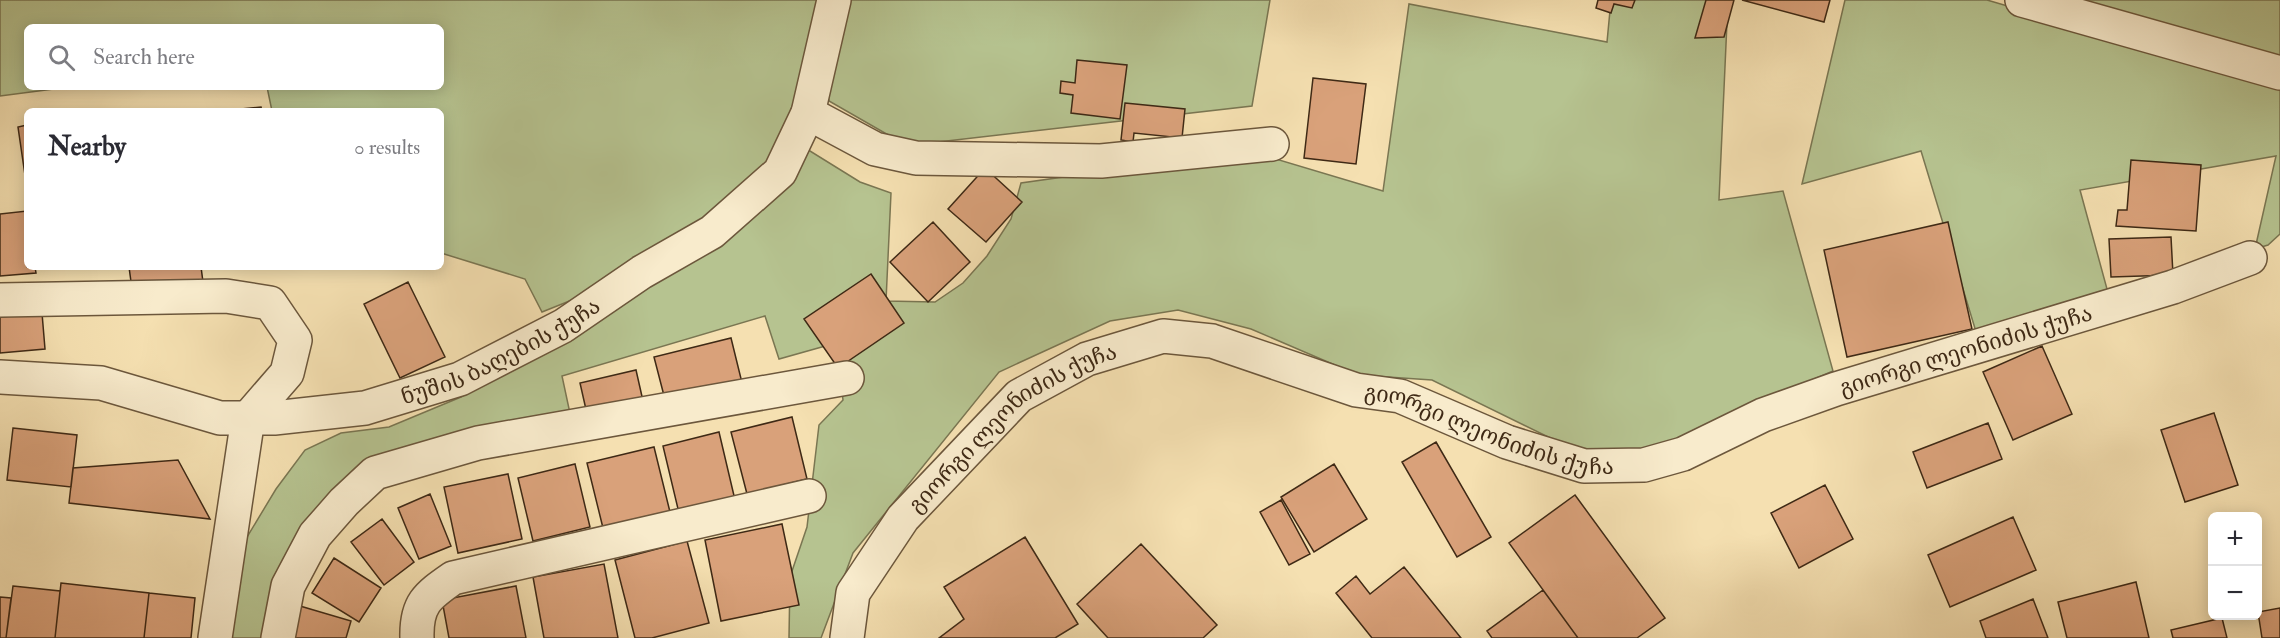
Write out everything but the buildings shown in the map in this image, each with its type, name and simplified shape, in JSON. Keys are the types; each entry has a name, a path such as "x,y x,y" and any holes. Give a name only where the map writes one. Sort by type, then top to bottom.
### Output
{"street":[{"name":"ნუშის ბაღების ქუჩა","path":"0,377 101,383 220,418 274,418 365,408 460,379 562,326 642,272 712,232 780,172 808,113 834,0"},
{"path":"2022,0 2280,73"},
{"path":"808,113 875,148 916,158 1101,161 1272,144"},
{"name":"გიორგი ლეონიძის ქუჩა","path":"846,638 853,593 903,518 1019,396 1087,359 1163,336 1212,340 1356,390 1400,396 1507,442 1584,466 1644,465 1683,454 1763,415 1836,389 2173,288 2250,258"},
{"path":"0,300 226,296 270,303 295,340 286,373 248,418 215,638"},
{"path":"278,638 288,586 315,535 344,502 375,473 478,442 847,378"},
{"path":"417,638 419,608 433,592 453,578 809,496"}],"green space":[{"path":"0,0 834,0 780,172 642,272 542,312 525,279 444,254 444,108 271,108 268,90 444,90 444,24 24,24 24,90 46,90 0,96"},
{"path":"849,0 1270,0 1252,106 912,145 890,136 829,101 827,91"},
{"path":"1611,0 1728,0 1719,200 1783,191 1833,371 1698,429 1676,444 1640,453 1585,455 1432,380 1358,375 1251,329 1178,310 1110,321 999,372 853,553 821,638 789,638 790,577 807,527 819,425 843,400 836,343 779,359 765,316 562,376 571,418 366,470 267,638 225,638 244,542 276,489 305,450 341,433 389,427 461,397 729,234 802,146 860,182 891,193 886,301 935,302 963,283 987,256 1011,219 1021,183 1249,151 1383,191 1409,4 1607,42"},
{"path":"1845,0 1987,0 2280,86 2280,234 2268,245 2255,249 2276,156 2080,190 2110,300 1977,335 1921,151 1802,184"},
{"path":"2066,0 2280,0 2280,59"}]}
